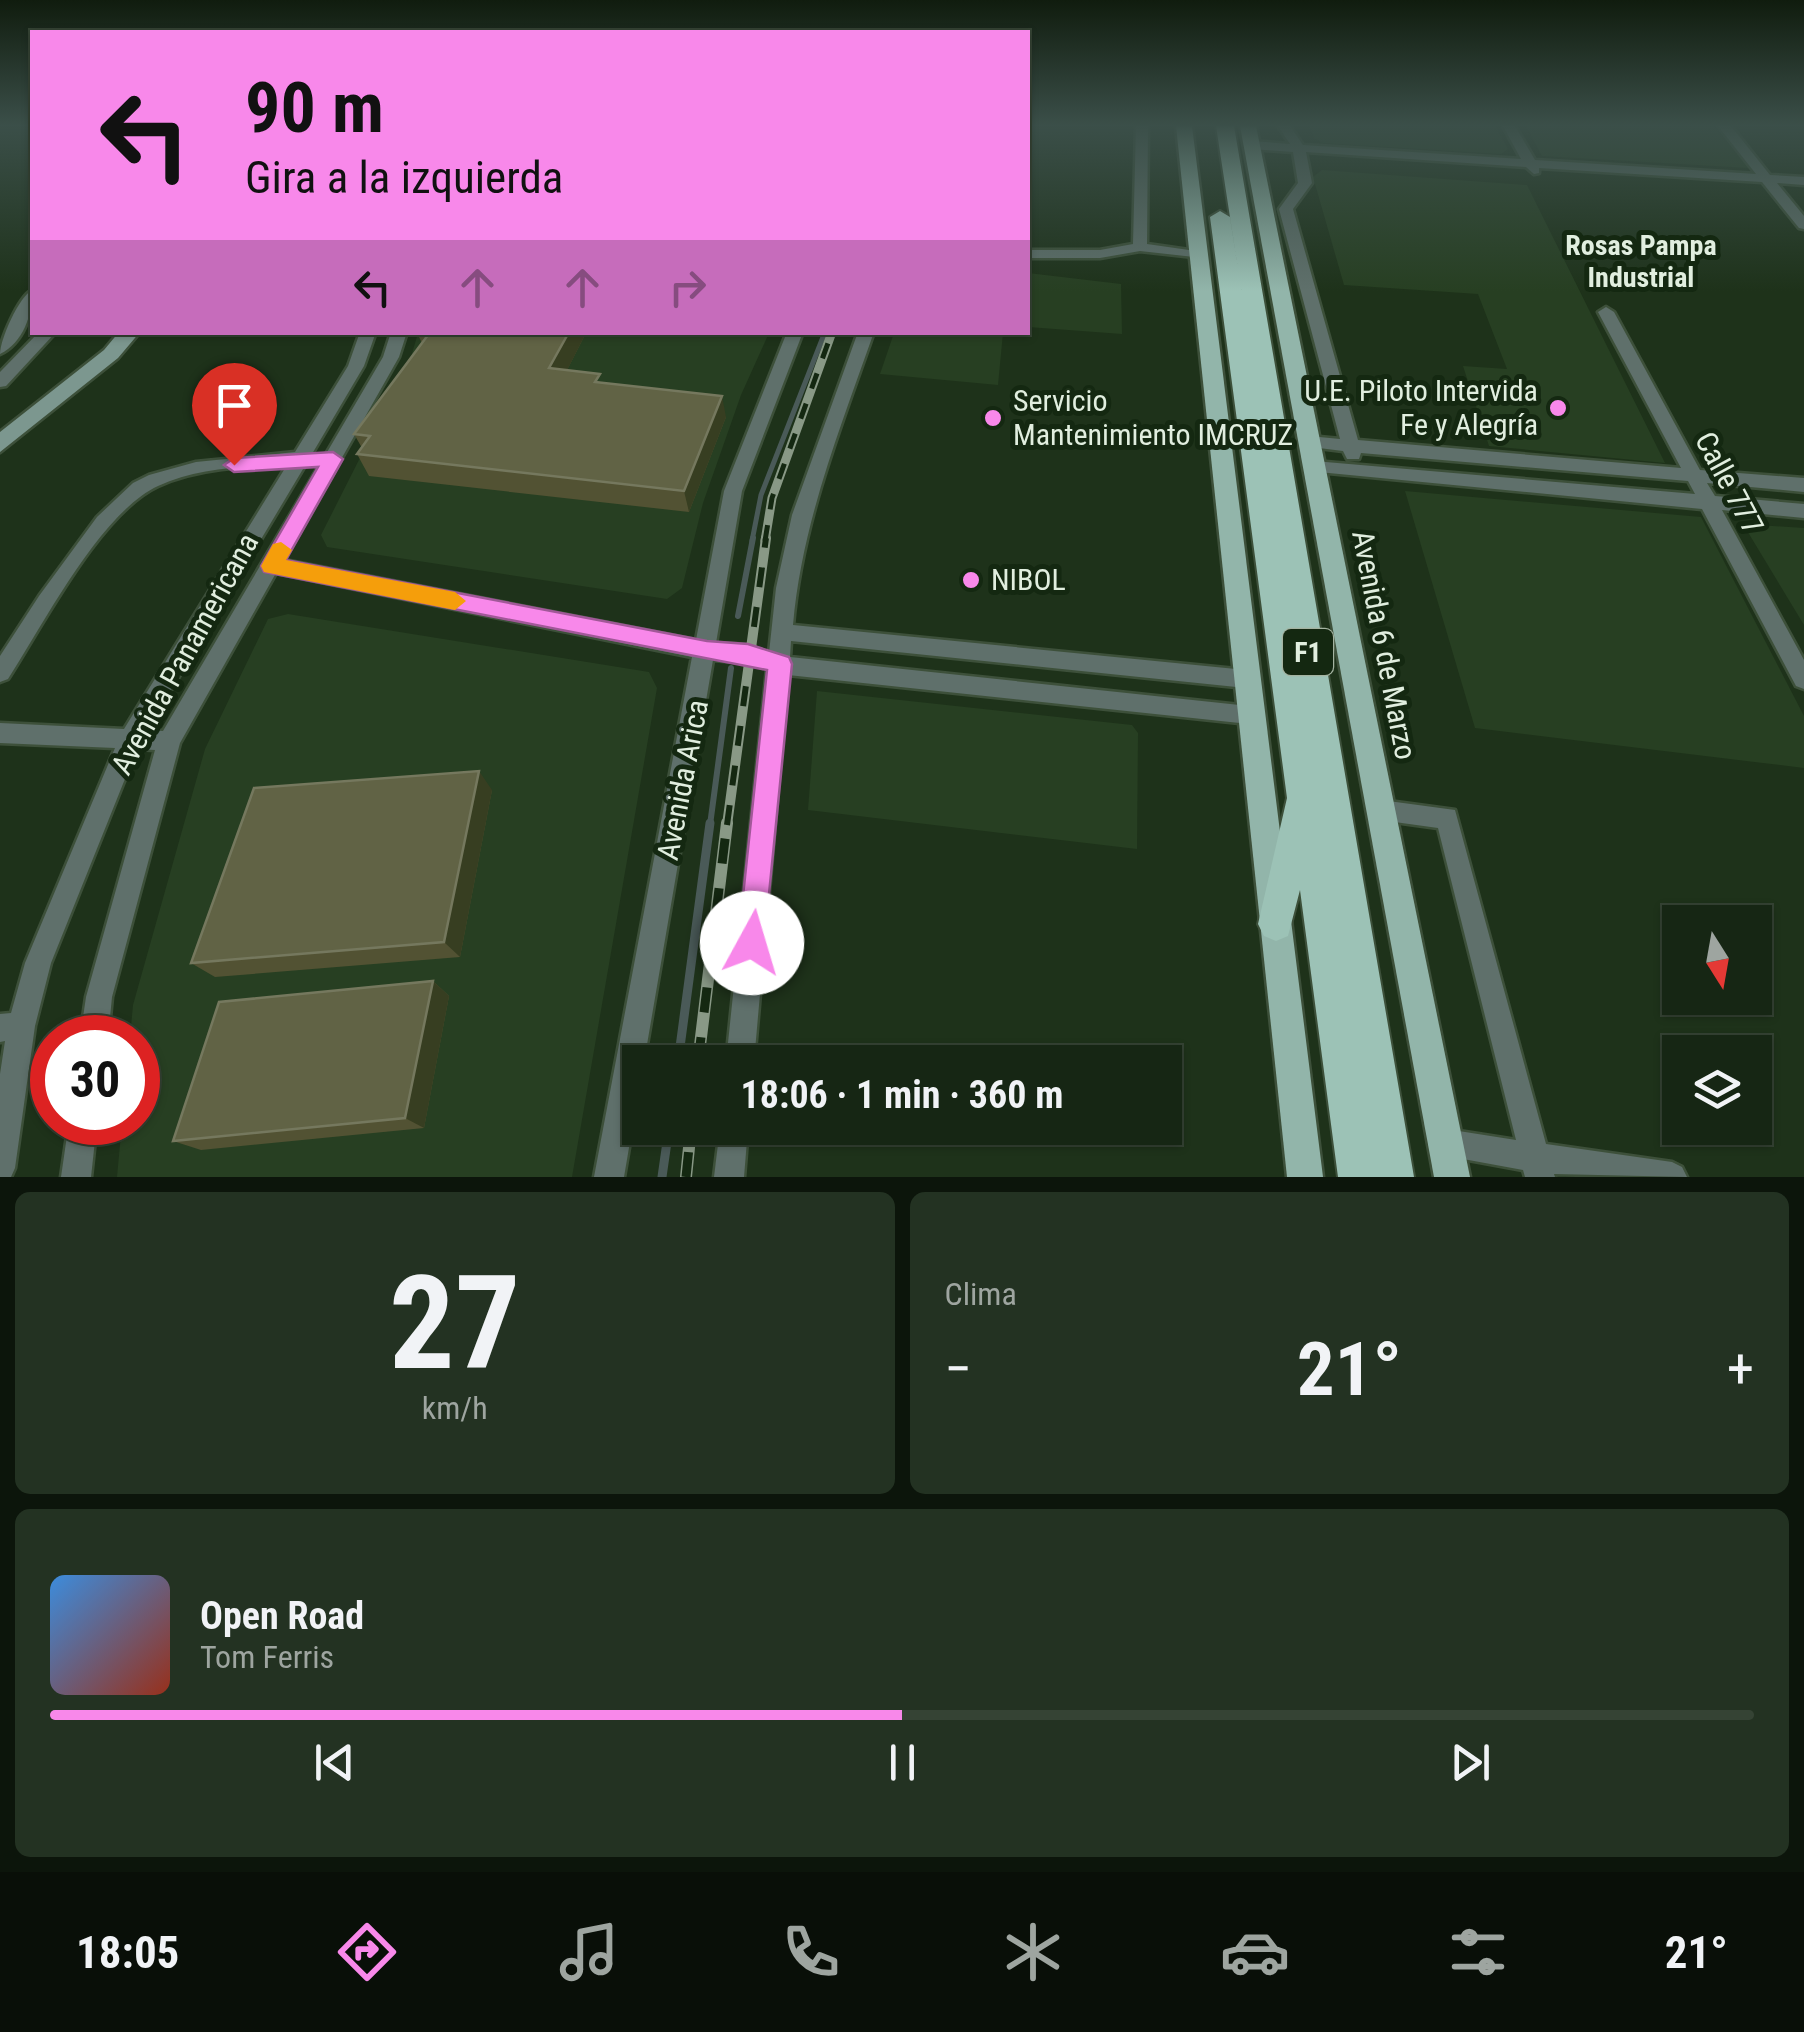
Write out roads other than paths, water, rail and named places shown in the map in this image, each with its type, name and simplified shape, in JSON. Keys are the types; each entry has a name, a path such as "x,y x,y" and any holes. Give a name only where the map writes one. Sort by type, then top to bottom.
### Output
{"highway":[{"name":"F1","path":"1215,181 1358,1177"},
{"name":"F1","path":"1233,181 1394,1177"},
{"path":"1276,924 1302,788"}],"main road":[{"path":"1190,181 1209,316 1249,714 1305,1177"},
{"name":"Avenida 6 de Marzo","path":"1258,181 1452,1177"},
{"path":"0,444 98,366 127,335"}],"street":[{"path":"1140,247 1141,181"},
{"path":"1305,181 1286,209 1357,471"},
{"path":"1591,181 1804,194"},
{"path":"1769,181 1804,225"},
{"path":"1030,254 1100,254 1140,247 1198,255"},
{"path":"0,349 14,334 30,299"},
{"name":"Calle 777","path":"1606,312 1804,680"},
{"path":"0,382 45,335"},
{"name":"Avenida Panamericana","path":"0,1168 10,1027 130,739 296,458 356,366 367,335"},
{"name":"Avenida Panamericana","path":"97,1015 169,741 387,365 399,335"},
{"name":"Avenida Arica","path":"610,1177 733,492 794,335"},
{"path":"742,1045 783,632 800,515 865,335"},
{"path":"356,366 387,365"},
{"path":"1312,454 1351,445 1804,485"},
{"path":"1312,454 1357,471 1804,510"},
{"path":"0,673 111,512 138,488 171,472 296,458 333,459"},
{"path":"272,566 707,651 748,654 780,664 1249,714"},
{"path":"783,632 1246,679"},
{"path":"0,732 169,741"},
{"path":"1381,811 1447,818 1537,1167"},
{"path":"1446,1144 1537,1167 1672,1177"},
{"path":"76,1177 80,1145"},
{"path":"729,1177 732,1145"}],"waterway":[{"path":"752,541 761,495 824,335"},
{"path":"738,616 753,538"},
{"path":"710,825 731,668"},
{"path":"680,1045 710,823"},
{"path":"662,1177 667,1145"}],"railway":[{"path":"765,541 772,498 831,335"},
{"path":"727,825 766,538"},
{"path":"700,1045 727,823"},
{"path":"686,1177 689,1145"}],"place":[{"name":"U.E. Piloto Intervida Fe y Alegría","path":"1558,408"},
{"name":"Servicio Mantenimiento IMCRUZ","path":"993,418"},
{"name":"NIBOL","path":"971,580"}],"district":[{"name":"Rosas Pampa Industrial","path":"1641,261"}]}
